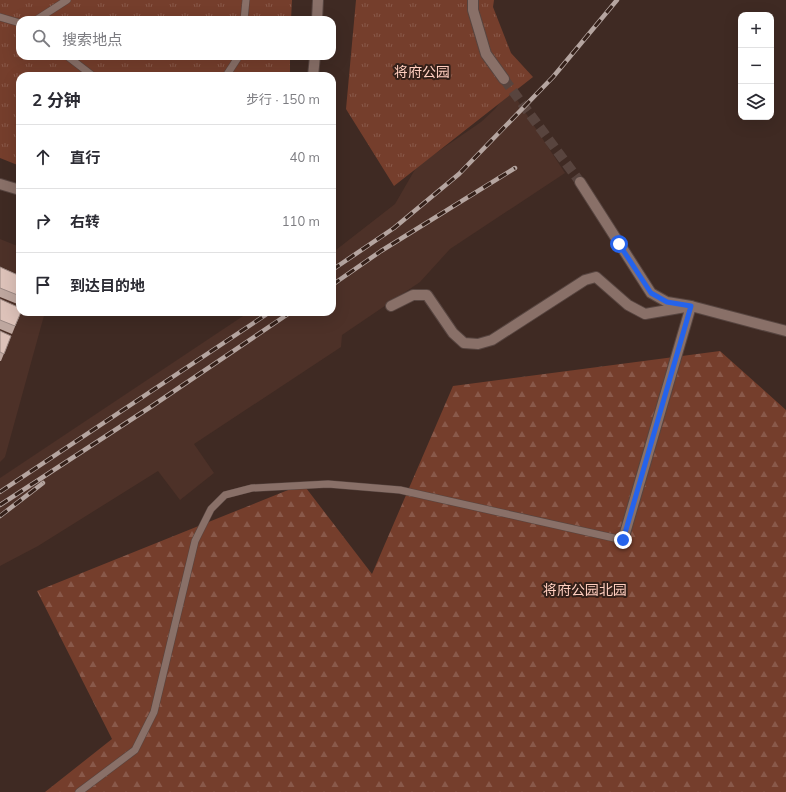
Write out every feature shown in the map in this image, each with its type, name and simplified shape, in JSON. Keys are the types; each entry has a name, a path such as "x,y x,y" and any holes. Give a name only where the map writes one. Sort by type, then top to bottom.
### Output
{"street":[{"path":"317,16 318,0"},
{"path":"473,0 473,10 486,54 504,79"},
{"path":"314,72 315,60"},
{"path":"580,182 651,293 667,302 691,306 786,331"},
{"path":"0,184 16,189"},
{"path":"391,306 413,295 427,295 458,338 464,343 478,344 492,340 585,280 596,277 628,305 645,314 691,306"},
{"path":"623,540 691,306"}],"lane":[{"path":"42,16 67,0"},
{"path":"244,16 246,0"},
{"path":"0,17 16,22"},
{"path":"72,60 88,72"},
{"path":"229,72 236,60"},
{"path":"79,792 135,750 154,712 195,541 211,509 225,495 252,488 328,484 400,490 623,540"}],"shaded area":[{"path":"510,89 565,173 450,249 420,282 342,335 341,347 194,444 214,473 180,500 158,471 38,546 0,566 0,478 243,316 336,316 336,250 395,204 417,166 481,122 495,109"},
{"path":"0,239 16,245 16,316 44,316 5,457 0,462"}],"green space":[{"path":"0,0 292,0 291,16 16,16 16,60 290,60 290,72 16,72 16,164 0,158"},
{"name":"将府公园","path":"356,0 494,0 493,7 511,53 533,77 394,186 346,109"},
{"name":"将府公园北园","path":"720,351 786,410 786,792 45,792 112,739 37,591 303,484 372,574 453,386"}],"building":[{"path":"0,267 16,274 16,294 0,288"},
{"path":"0,299 16,306 16,316 19,316 15,326 0,320"},
{"path":"0,331 11,336 4,354 0,352"}],"tunnel":[{"path":"504,79 580,182"}],"railway":[{"path":"336,267 394,228 459,174 553,77 617,0"},
{"path":"336,282 381,251 515,168"},
{"path":"0,492 264,316"},
{"path":"0,505 152,406 285,316"},
{"path":"0,516 43,483"}],"route":[{"path":"619,244 651,293 667,302 691,306 623,540"}]}
